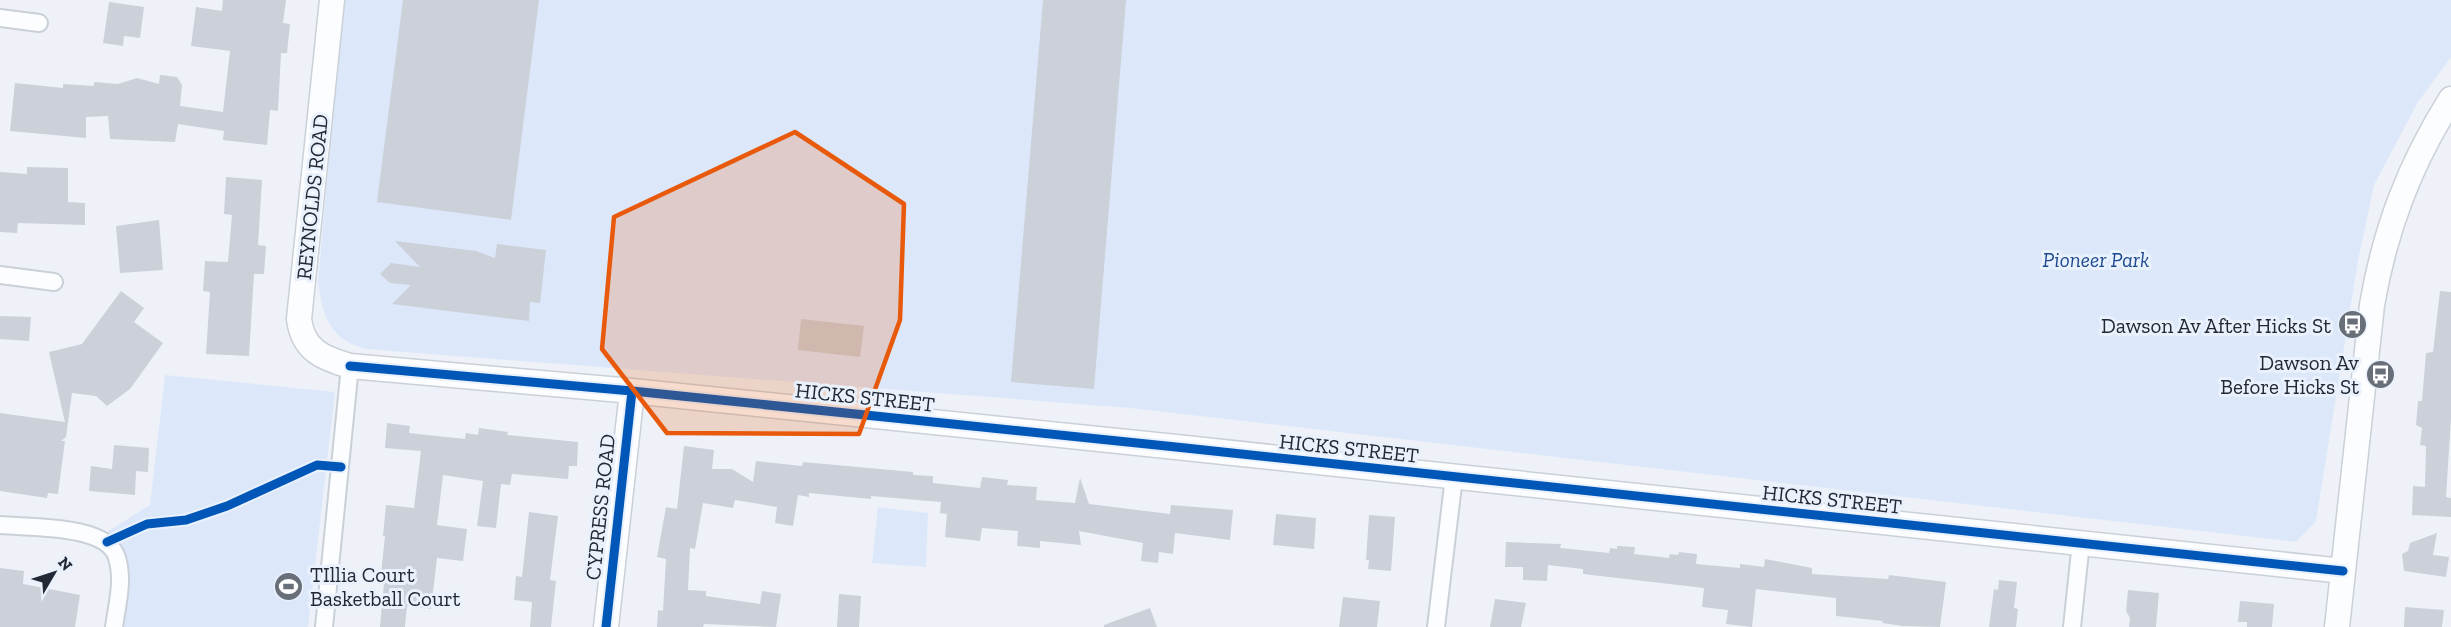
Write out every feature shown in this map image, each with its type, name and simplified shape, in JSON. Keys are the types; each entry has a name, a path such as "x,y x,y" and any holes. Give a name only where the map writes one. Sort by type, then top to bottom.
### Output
{"street":[{"name":"REYNOLDS ROAD","path":"332,0 299,319 301,333 313,350 330,361 350,366"},
{"path":"0,18 39,23"},
{"path":"2337,627 2372,305 2380,258 2403,186 2429,134 2451,99"},
{"path":"0,275 54,282"},
{"name":"HICKS STREET","path":"350,366 632,391 2343,571"},
{"path":"324,627 350,366"},
{"name":"CYPRESS ROAD","path":"606,627 632,391"},
{"path":"1436,627 1454,477"},
{"path":"0,525 84,533 107,542 115,552 119,569 114,627"},
{"path":"2072,627 2081,542"}],"highlighted area":[{"path":"795,132 904,204 900,320 859,434 667,433 602,349 614,217"}],"green space":[{"name":"Pioneer Park","path":"343,0 2451,0 2451,57 2418,102 2374,185 2358,261 2316,521 2296,542 1130,408 365,349 343,339 330,324 322,306 318,282"},
{"path":"165,375 335,392 308,627 114,627 119,581 99,537 150,505"},
{"path":"878,507 928,513 926,567 872,563"}],"building":[{"path":"223,0 286,0 283,23 290,24 287,53 281,53 278,111 270,110 267,145 223,140 224,131 178,124 175,142 110,139 108,116 86,117 86,138 10,131 15,83 63,88 63,84 94,86 94,82 118,84 137,78 159,84 160,75 177,77 182,85 180,106 223,112 230,51 191,46 196,7 222,11"},
{"path":"403,0 539,0 511,220 377,202"},
{"path":"1043,0 1126,0 1094,389 1011,382"},
{"path":"109,2 144,7 140,38 124,36 123,46 103,43"},
{"path":"27,167 68,168 68,202 85,203 85,225 18,223 17,233 0,232 0,172 27,174"},
{"path":"226,177 262,180 258,245 266,246 264,274 254,274 249,356 206,354 210,292 203,291 205,261 228,262 232,215 224,214"},
{"path":"159,220 163,270 120,273 116,226"},
{"path":"395,241 476,251 495,258 497,244 546,250 540,303 530,302 529,321 392,304 411,285 390,283 380,274 391,263 420,267"},
{"path":"121,291 144,308 134,322 163,343 130,389 107,406 96,396 72,393 66,437 61,441 65,441 58,494 48,493 47,498 0,491 0,413 65,422 49,352 82,344"},
{"path":"2440,291 2451,292 2451,418 2446,497 2451,498 2451,517 2412,515 2413,486 2425,487 2426,446 2420,445 2422,428 2416,425 2418,401 2422,401 2426,353 2433,352"},
{"path":"0,316 31,317 29,341 0,339"},
{"path":"801,319 864,326 860,357 798,350"},
{"path":"387,423 410,426 409,433 465,439 466,433 478,435 479,428 508,432 507,435 578,442 577,466 569,466 568,479 512,474 510,485 501,484 496,528 477,526 483,481 443,475 437,525 467,529 463,561 437,558 431,609 407,606 405,627 380,627 384,583 380,583 385,536 383,536 386,505 414,508 421,451 385,448"},
{"path":"114,445 149,448 148,472 136,471 135,495 89,491 91,466 112,469"},
{"path":"684,446 714,450 712,469 732,469 753,482 756,461 802,466 803,462 913,472 913,475 933,476 933,483 980,488 982,477 1008,480 1007,485 1037,487 1036,500 1075,503 1080,478 1089,504 1170,514 1171,505 1233,510 1230,540 1175,533 1173,554 1159,552 1158,563 1141,561 1143,543 1079,531 1081,545 1040,541 1040,548 1017,546 1018,531 982,528 980,541 945,537 947,514 940,513 941,502 809,493 809,497 798,495 793,526 775,523 777,507 735,500 733,508 703,503 695,549 690,548 688,590 706,591 706,596 760,604 762,591 781,594 776,627 704,624 703,627 657,627 658,610 663,611 666,559 657,557 666,507 677,509"},
{"path":"529,512 558,516 550,580 556,581 551,627 530,627 532,602 514,600 516,576 522,577"},
{"path":"1276,514 1316,518 1314,549 1273,545"},
{"path":"1369,515 1395,517 1391,571 1368,569 1369,560 1366,560"},
{"path":"2437,533 2433,555 2449,557 2446,577 2404,571 2402,554 2408,551 2410,543"},
{"path":"1506,542 1561,544 1560,548 1609,553 1610,548 1617,549 1617,546 1635,547 1634,554 1669,558 1670,554 1678,555 1679,552 1697,554 1696,564 1740,568 1740,564 1764,567 1765,559 1812,568 1812,574 1888,579 1889,575 1946,582 1940,627 1902,626 1882,623 1883,621 1836,616 1836,598 1756,589 1752,627 1726,624 1728,610 1702,607 1704,588 1583,574 1583,569 1548,565 1547,581 1523,580 1523,567 1505,567"},
{"path":"0,568 24,571 23,584 80,595 75,627 0,627"},
{"path":"1999,580 2017,582 2014,608 2018,609 2016,627 1989,627 1994,589 1998,590"},
{"path":"2128,590 2159,593 2156,627 2129,627 2130,618 2126,611"},
{"path":"839,594 861,596 859,627 837,627"},
{"path":"1343,597 1380,601 1377,627 1339,627"},
{"path":"1495,599 1526,603 1521,627 1490,627"},
{"path":"2240,601 2274,604 2272,627 2247,627 2247,622 2238,622"},
{"path":"2405,607 2444,610 2442,627 2404,627"},
{"path":"1150,608 1157,627 1104,627 1104,625"}],"cycle path":[{"path":"350,366 632,391 2343,571"},
{"path":"606,627 632,391"},
{"path":"107,542 147,524 186,520 227,506 317,465 341,467"}],"place":[{"name":"Dawson Av After Hicks St","path":"2352,325"},
{"name":"Dawson Av Before Hicks St","path":"2380,374"},
{"name":"TIllia Court Basketball Court","path":"289,586"}]}
